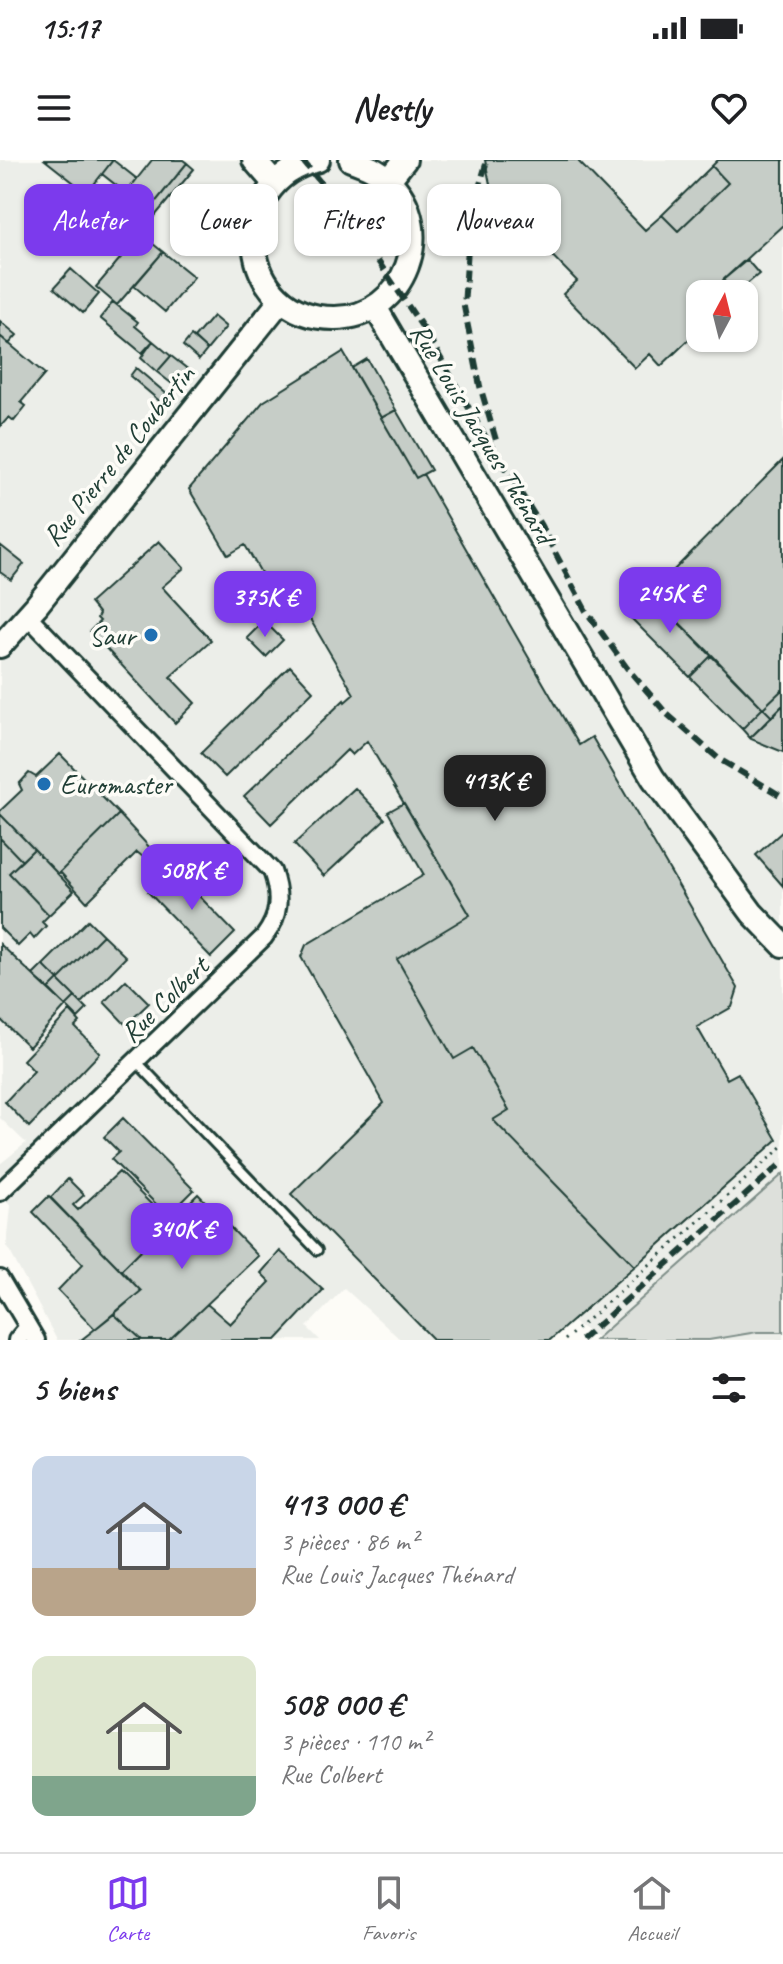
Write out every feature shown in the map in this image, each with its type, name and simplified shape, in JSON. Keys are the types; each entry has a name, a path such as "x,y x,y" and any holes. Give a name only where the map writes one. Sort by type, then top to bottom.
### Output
{"main road":[{"path":"254,160 274,183"},
{"path":"318,160 288,171 274,183 261,202 254,224 253,247 259,269 268,286 281,300 317,317 337,318 356,315 375,307 396,289 408,268 414,245 412,221 404,199 389,180 371,167 351,160"},
{"path":"389,180 405,160"},
{"name":"Rue Pierre de Coubertin","path":"0,646 281,300"},
{"name":"Rue Louis Jacques Thénard","path":"375,307 653,778 752,913 783,945"}],"street":[{"name":"Rue Colbert","path":"0,1192 264,937 278,910 278,889 272,871 27,615"},
{"path":"0,1279 32,1333 17,1340"}],"lane":[{"path":"137,1062 317,1250"}],"path":[{"path":"565,1340 783,1146"}],"shaded area":[{"path":"0,160 783,160 783,1340 601,1340 571,1321 550,1340 401,1340 344,1288 307,1327 320,1340 57,1340 7,1246 11,1206 0,1195 0,1164 26,1143 0,1118"},
{"path":"783,1174 783,1332 757,1332 709,1340 595,1340"}],"building":[{"path":"45,160 113,160 94,184 76,184"},
{"path":"113,160 137,179 133,184 115,184 102,174"},
{"path":"152,160 183,160 187,163 154,204 154,184 133,184"},
{"path":"485,160 577,160 645,230 662,215 678,231 728,183 712,166 718,160 783,160 783,225 723,280 686,280 686,342 661,366 650,354 635,368 563,294 577,281 553,256 561,256 561,184 490,184"},
{"path":"187,163 194,169 182,184 170,184"},
{"path":"712,166 728,183 678,231 662,215"},
{"path":"170,184 170,198 154,217 154,204"},
{"path":"154,245 163,252 117,305 96,287 122,256 154,256"},
{"path":"163,252 194,277 165,312 134,286"},
{"path":"747,260 759,274 752,280 723,280"},
{"path":"71,269 99,294 83,313 54,288"},
{"path":"113,302 138,322 135,326 153,341 142,353 100,318"},
{"path":"213,316 226,327 207,350 194,338"},
{"path":"0,321 17,335 9,344 0,336"},
{"path":"0,336 45,374 21,402 26,406 14,421 9,417 0,427"},
{"path":"191,336 207,350 199,360 183,346"},
{"path":"153,341 171,356 157,372 141,358"},
{"path":"343,352 416,478 423,474 579,745 592,737 738,988 732,1007 697,1027 727,1079 738,1073 777,1140 635,1266 493,1120 509,1110 473,1048 454,1059 397,959 470,915 367,741 352,755 347,750 271,824 244,796 354,694 300,602 294,596 279,604 245,545 228,555 189,489 263,402"},
{"path":"171,356 190,371 176,387 157,372"},
{"path":"367,359 396,410 381,418 352,368"},
{"path":"136,368 169,396 163,404 130,376"},
{"path":"396,410 431,470 416,478 381,418"},
{"path":"783,460 783,689 763,708 650,594"},
{"name":"Saur","path":"159,541 184,568 162,587 211,640 170,677 195,703 175,723 90,631 100,621 97,618 99,614 90,603"},
{"path":"0,545 24,564 11,580 0,572"},
{"path":"650,594 712,655 690,677 628,615"},
{"path":"294,596 305,610 289,619 279,604"},
{"path":"264,621 283,640 266,657 247,638"},
{"path":"712,655 763,708 742,729 690,677"},
{"path":"290,666 313,691 225,777 201,753"},
{"path":"783,689 783,705 772,717 763,708"},
{"path":"783,705 783,752 750,738"},
{"path":"763,708 772,717 750,738 742,729"},
{"path":"60,754 119,814 58,874 0,811 22,790 19,784 29,773 36,777"},
{"path":"355,788 385,819 324,876 294,844"},
{"path":"404,803 470,915 397,959 454,1059 473,1048 509,1110 493,1120 635,1266 550,1340 434,1340 291,1194 384,1103 301,957 306,945 424,875 388,812"},
{"path":"0,814 34,849 22,861 0,838"},
{"path":"119,814 151,849 143,857 137,852 87,902 60,872"},
{"path":"783,831 783,886 756,855"},
{"path":"0,838 22,861 9,873 49,915 42,922 46,926 34,939 30,934 18,946 0,928"},
{"path":"34,849 74,891 49,915 9,873"},
{"path":"172,868 235,933 211,957 148,892"},
{"path":"88,920 103,935 58,980 43,965"},
{"path":"103,935 126,957 81,1003 58,980"},
{"path":"0,944 66,1006 29,1047 0,1019"},
{"path":"43,965 58,980 49,989 33,975"},
{"path":"58,980 75,997 66,1006 49,989"},
{"path":"126,980 149,1003 126,1025 104,1002"},
{"path":"75,997 87,1009 78,1018 66,1006"},
{"path":"70,1011 80,1022 75,1027 100,1053 29,1127 5,1102 34,1071 23,1060"},
{"path":"123,1118 194,1190 168,1216 111,1159 119,1152 104,1137"},
{"path":"119,1172 169,1222 121,1270 50,1198 68,1179 84,1195 73,1205 78,1210"},
{"path":"198,1194 258,1256 169,1340 142,1340 114,1314 141,1291 121,1270"},
{"path":"49,1196 141,1291 95,1329 58,1290 83,1264 33,1212"},
{"path":"280,1251 323,1290 276,1340 169,1340 207,1304 230,1324 270,1282 261,1273"},
{"path":"114,1314 142,1340 81,1340 95,1329"}],"railway":[{"path":"302,160 345,212 427,334 540,524 586,611 627,668 667,714 719,759 783,797"},
{"path":"486,164 470,218 464,307 480,386 496,440"},
{"path":"581,1340 783,1162"}],"place":[{"name":"Saur","path":"151,635"},
{"name":"Euromaster","path":"44,784"}]}
